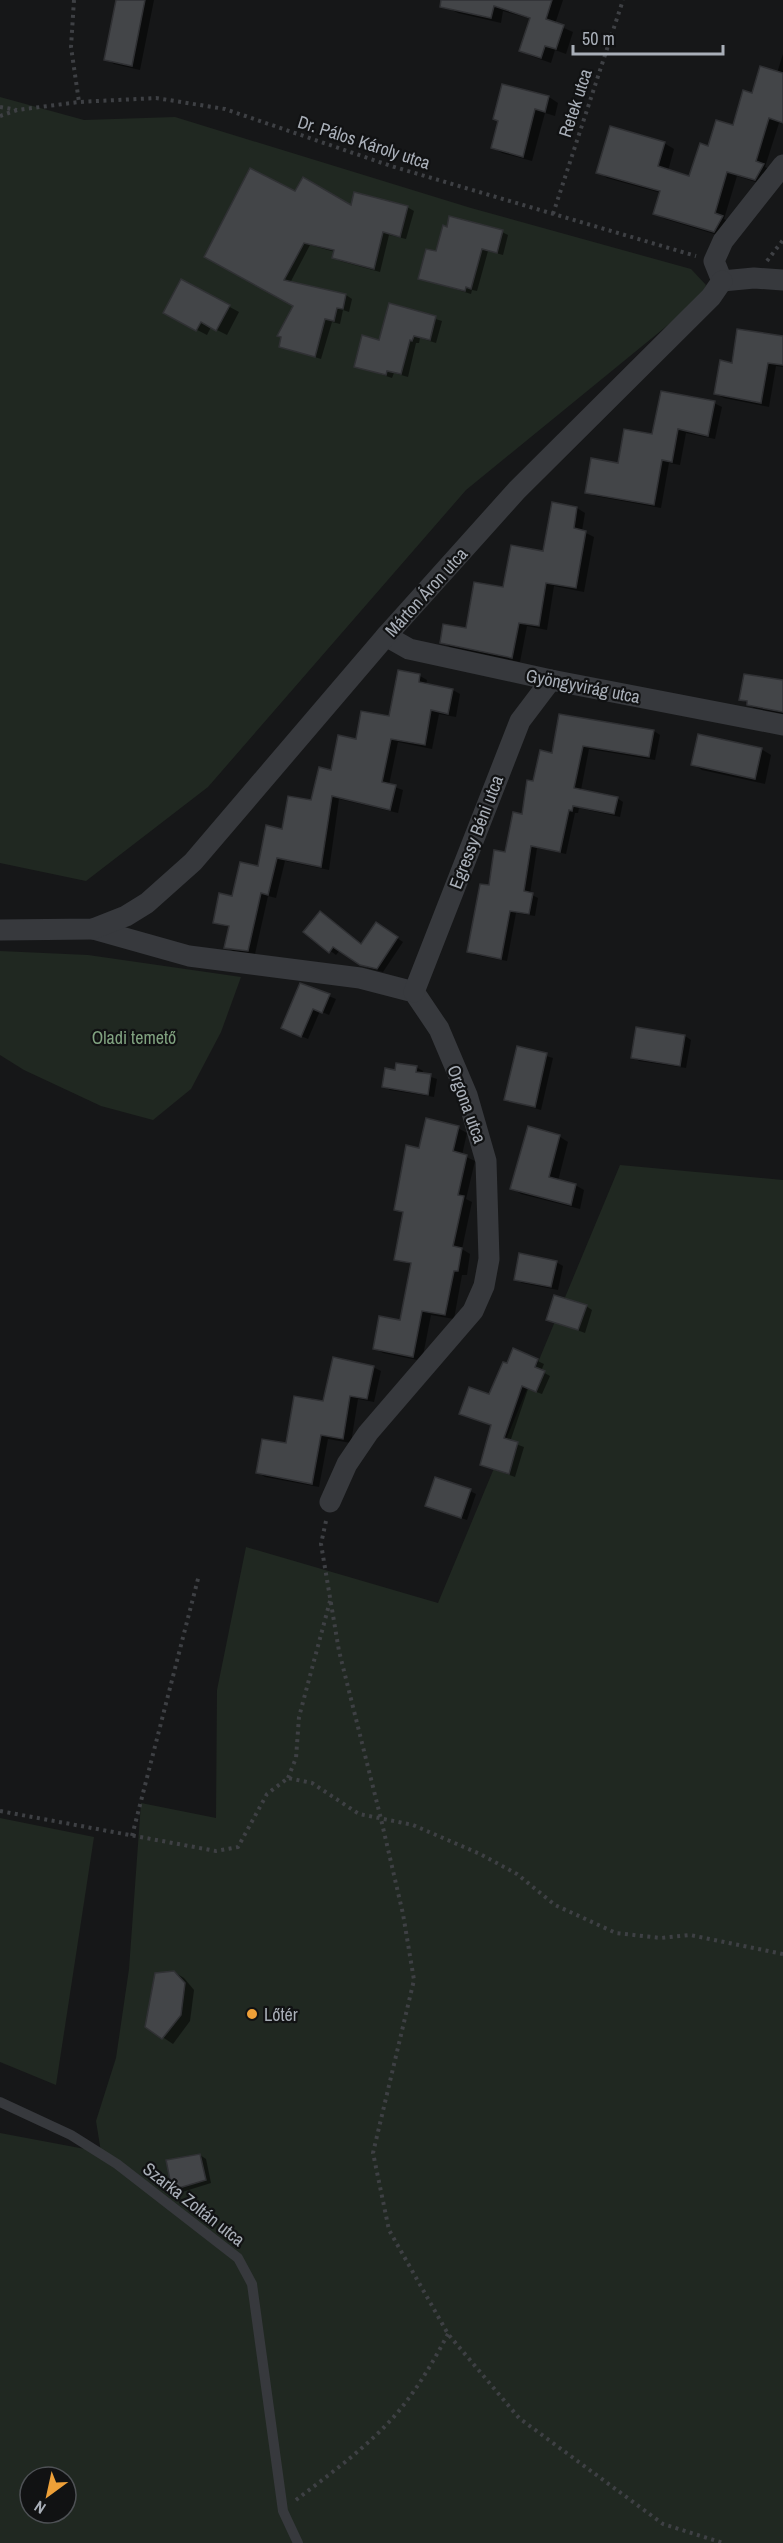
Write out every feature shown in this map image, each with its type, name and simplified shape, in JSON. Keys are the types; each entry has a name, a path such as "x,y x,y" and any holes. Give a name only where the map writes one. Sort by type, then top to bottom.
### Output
{"street":[{"path":"783,165 723,241 714,261 722,281 754,278 783,280"},
{"name":"Márton Áron utca","path":"0,930 93,929 126,916 147,903 193,862 386,636 517,490 711,297 722,281"},
{"name":"Gyöngyvirág utca","path":"386,636 409,649 551,680 783,725"},
{"name":"Egressy Béni utca","path":"414,992 520,720 551,680"},
{"path":"93,929 189,956 360,978 414,992"},
{"name":"Orgona utca","path":"330,1502 347,1464 368,1433 473,1311 484,1286 487,1268 489,1204 486,1161 467,1095 439,1029 414,992"}],"lane":[{"name":"Szarka Zoltán utca","path":"0,2102 71,2135 117,2164 238,2258 252,2284 283,2511 298,2543"}],"path":[{"path":"74,0 70,47 79,102"},
{"name":"Retek utca","path":"553,214 623,0"},
{"name":"Dr. Pálos Károly utca","path":"0,116 17,110 79,102 156,98 225,109 391,166 714,261"},
{"path":"0,107 17,110"},
{"path":"330,1502 321,1544 330,1600 339,1651 403,1914 414,1980 373,2153 389,2230 448,2334 519,2418 663,2524 723,2543"},
{"path":"132,1836 199,1575"},
{"path":"0,1810 216,1851 238,1847 267,1794 288,1778 296,1758 299,1717 330,1600"},
{"path":"288,1778 312,1783 359,1814 413,1826 480,1854 517,1874 555,1905 616,1933 661,1938 690,1935 783,1954"},
{"path":"283,2511 349,2458 397,2413 426,2375 448,2334"}],"green space":[{"path":"0,97 84,120 175,117 471,208 691,269 706,285 701,298 466,490 208,787 86,881 0,863"},
{"name":"Oladi temető","path":"0,951 88,955 241,977 221,1032 191,1089 153,1120 101,1106 24,1070 0,1055"},
{"path":"620,1165 783,1180 783,2543 0,2543 0,2133 101,2152 96,2121 116,2058 129,1969 141,1803 216,1818 217,1690 246,1547 438,1603"},
{"path":"0,1818 94,1837 56,2085 0,2062"}],"building":[{"path":"116,0 145,0 132,66 104,60"},
{"path":"441,0 552,0 546,19 564,25 556,49 545,46 541,58 519,51 530,18 494,6 491,18 440,7"},
{"path":"760,66 783,73 783,123 769,118 756,161 764,164 755,180 727,172 715,213 723,216 714,232 653,214 660,191 596,173 610,126 665,142 658,166 689,176 700,143 708,146 716,120 733,125 743,90 752,93"},
{"path":"502,84 549,96 545,112 535,109 523,157 491,148 498,121 493,119"},
{"path":"250,168 295,191 303,177 351,205 354,192 408,206 400,237 383,232 374,269 332,258 334,250 304,243 284,280 346,294 343,309 337,308 334,321 325,319 315,357 279,347 281,337 277,336 293,306 204,257"},
{"path":"449,216 503,230 497,253 482,249 471,289 466,287 465,291 418,279 426,249 436,251 443,225 447,227"},
{"path":"181,279 230,305 216,331 201,322 196,331 163,313"},
{"path":"389,303 436,316 430,340 414,336 412,341 410,340 401,374 387,371 386,375 354,367 362,335 379,340"},
{"path":"737,329 783,336 783,365 768,363 761,403 714,394 720,360 732,363"},
{"path":"661,391 715,401 708,436 678,429 672,462 662,460 654,505 585,493 591,458 618,463 624,429 652,434"},
{"path":"552,502 577,507 574,528 586,531 576,588 546,583 539,626 519,623 512,658 440,643 443,624 466,628 474,582 503,587 511,545 543,551"},
{"path":"398,670 420,674 419,682 453,689 448,714 431,710 425,745 391,739 382,782 396,785 390,810 332,796 321,867 277,858 268,895 261,893 248,951 224,948 229,926 213,923 219,893 232,896 240,862 258,866 266,825 282,829 288,796 311,800 319,767 331,770 338,735 356,739 361,711 389,716"},
{"path":"744,674 783,680 783,712 747,705 747,701 739,700"},
{"path":"559,714 654,730 649,757 583,746 574,788 618,797 614,814 573,806 572,811 569,810 560,852 531,846 524,891 533,893 529,914 510,911 501,959 467,952 480,884 489,885 494,850 505,852 513,812 522,814 527,780 533,781 540,750 552,753"},
{"path":"698,734 762,748 755,779 691,765"},
{"path":"320,911 361,944 376,922 398,937 377,969 360,965 333,947 329,953 303,932"},
{"path":"300,983 330,994 322,1013 313,1009 301,1037 281,1028"},
{"path":"636,1027 685,1035 680,1066 631,1058"},
{"path":"517,1046 547,1053 535,1107 504,1100"},
{"path":"396,1063 417,1066 416,1072 431,1074 428,1095 382,1087 385,1068 395,1070"},
{"path":"426,1118 459,1126 453,1151 467,1155 458,1195 464,1196 453,1246 462,1248 458,1271 454,1271 445,1315 422,1311 413,1357 373,1349 379,1316 400,1320 411,1263 394,1260 403,1212 394,1210 406,1145 419,1148"},
{"path":"528,1126 560,1135 549,1177 576,1184 571,1205 510,1189"},
{"path":"519,1253 557,1261 551,1287 514,1280"},
{"path":"554,1295 587,1305 578,1330 546,1320"},
{"path":"513,1348 538,1359 535,1367 545,1371 536,1392 522,1386 504,1438 518,1442 509,1474 480,1465 491,1425 459,1414 469,1387 489,1394 503,1362 507,1363"},
{"path":"333,1357 374,1366 367,1399 350,1396 343,1439 321,1435 312,1484 256,1473 262,1439 286,1443 294,1396 323,1401"},
{"path":"435,1477 471,1489 461,1518 425,1506"},
{"path":"174,1971 185,1983 181,2015 162,2039 145,2027 155,1973"},
{"path":"200,2154 206,2180 172,2190 166,2160"}],"place":[{"name":"Lőtér","path":"252,2014"}]}
